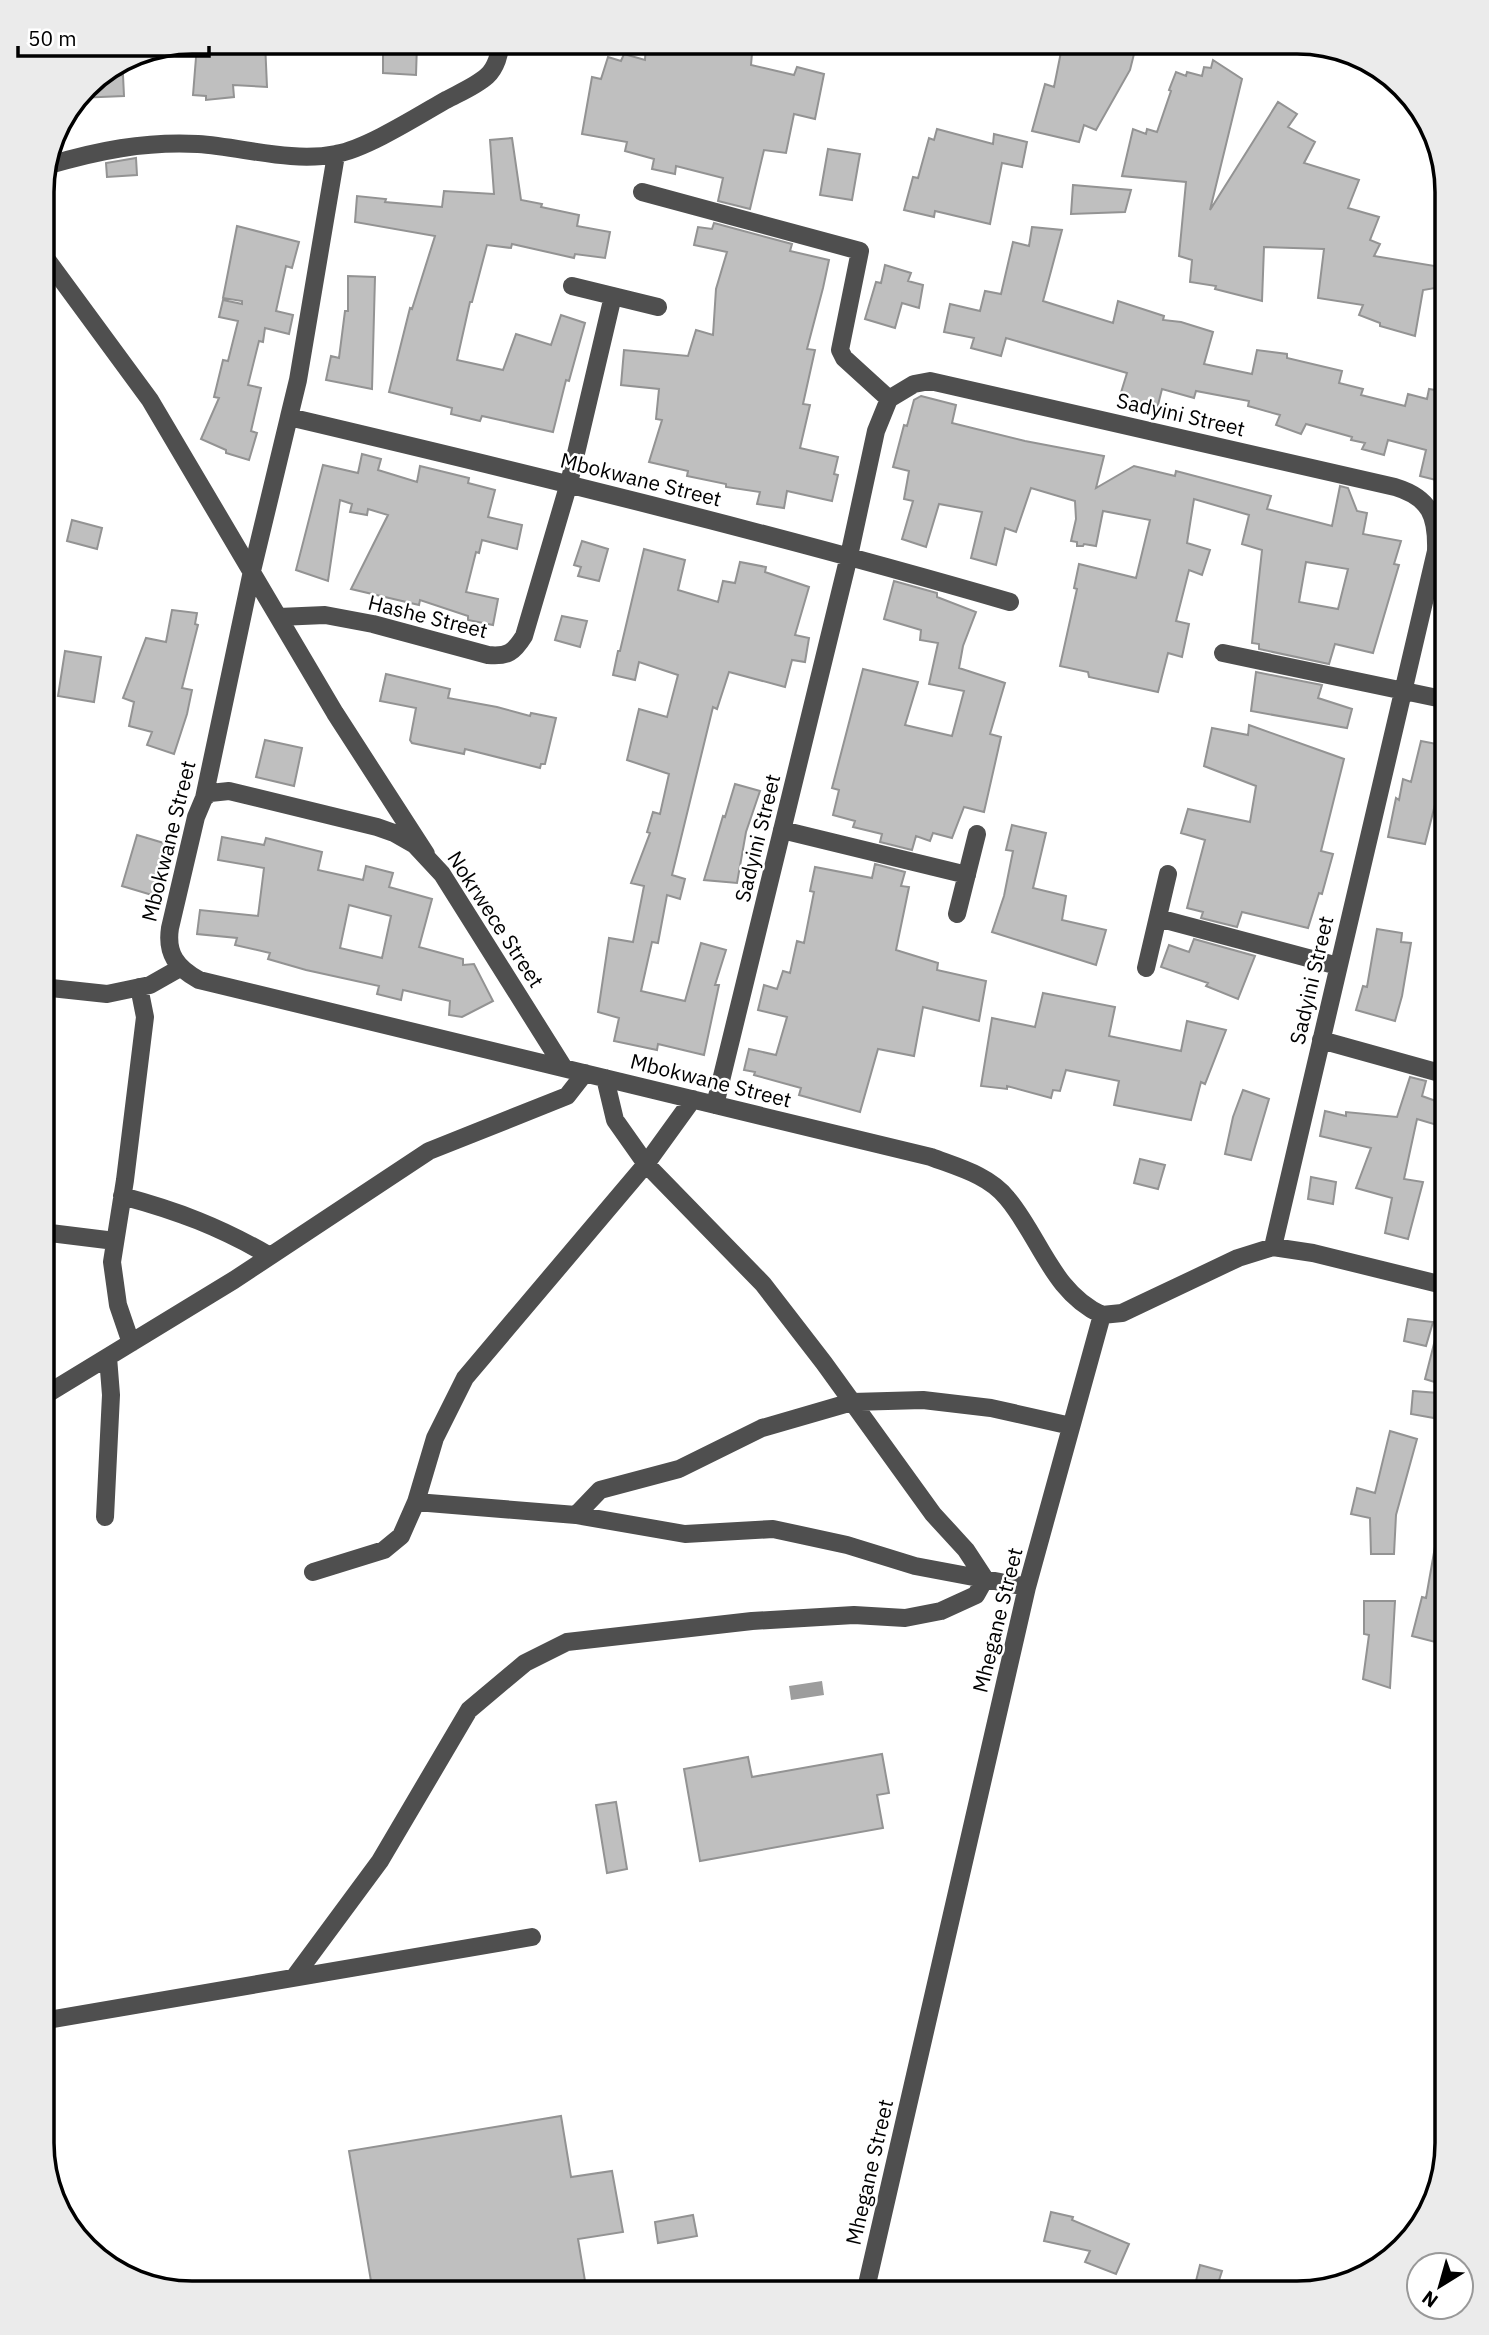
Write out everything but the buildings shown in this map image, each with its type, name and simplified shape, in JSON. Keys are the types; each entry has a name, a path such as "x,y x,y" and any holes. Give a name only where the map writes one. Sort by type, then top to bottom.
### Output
{"street":[{"path":"58,163 111,148 152,144 198,144 277,153 336,155 351,151 482,80 489,75 498,55"},
{"path":"289,417 298,380 336,155"},
{"path":"642,191 860,251 840,349 852,366 889,399"},
{"path":"55,271 150,400 335,713 426,854"},
{"path":"572,286 658,307"},
{"path":"569,483 613,296"},
{"name":"Sadyini Street","path":"715,1105 849,556 876,431 889,399 914,384 930,381 1411,491 1430,511 1435,524"},
{"name":"Mbokwane Street","path":"1010,602 849,556 569,483 289,417 252,570 204,799 196,817 170,928 169,945 174,961 180,968 200,980 931,1157 977,1175 1007,1198 1065,1288 1086,1308 1102,1315"},
{"name":"Hashe Street","path":"279,617 325,615 373,624 502,657 514,651 524,636 569,483"},
{"name":"Sadyini Street","path":"1273,1247 1435,555"},
{"path":"1223,653 1435,697"},
{"name":"Nokrwece Street","path":"204,799 210,793 229,791 377,827 404,838 426,854 442,874 564,1068"},
{"path":"782,830 967,875"},
{"path":"957,914 976,834"},
{"path":"1146,968 1168,874"},
{"path":"1158,918 1338,966"},
{"path":"55,988 107,994 150,985 180,968"},
{"path":"131,1343 118,1305 112,1262 145,1017 139,987"},
{"path":"1321,1040 1435,1072"},
{"path":"54,1390 270,1256 429,1151 567,1096 585,1073"},
{"path":"605,1078 615,1120 646,1164 763,1284 933,1514 965,1550 985,1579"},
{"path":"313,1572 384,1550 401,1536 416,1502 435,1438 466,1378 646,1164 693,1099"},
{"path":"122,1196 174,1210 207,1223 270,1256"},
{"path":"54,1234 115,1241"},
{"path":"1102,1315 1122,1313 1238,1258 1273,1247 1312,1253 1435,1283"},
{"name":"Mhegane Street","path":"868,2281 1027,1587 1102,1315"},
{"path":"105,1517 111,1395 108,1357"},
{"path":"576,1515 600,1490 679,1469 762,1428 852,1402 923,1399 990,1408 1071,1426"},
{"path":"416,1502 576,1515 685,1534 773,1529 847,1545 915,1566 1027,1587"},
{"path":"295,1976 380,1861 469,1710 525,1664 567,1642 752,1621 854,1615 905,1618 941,1611 976,1595 985,1579"},
{"path":"54,2019 531,1937"}],"shaded area":[{"path":"822,1681 824,1695 791,1700 789,1686"}]}
